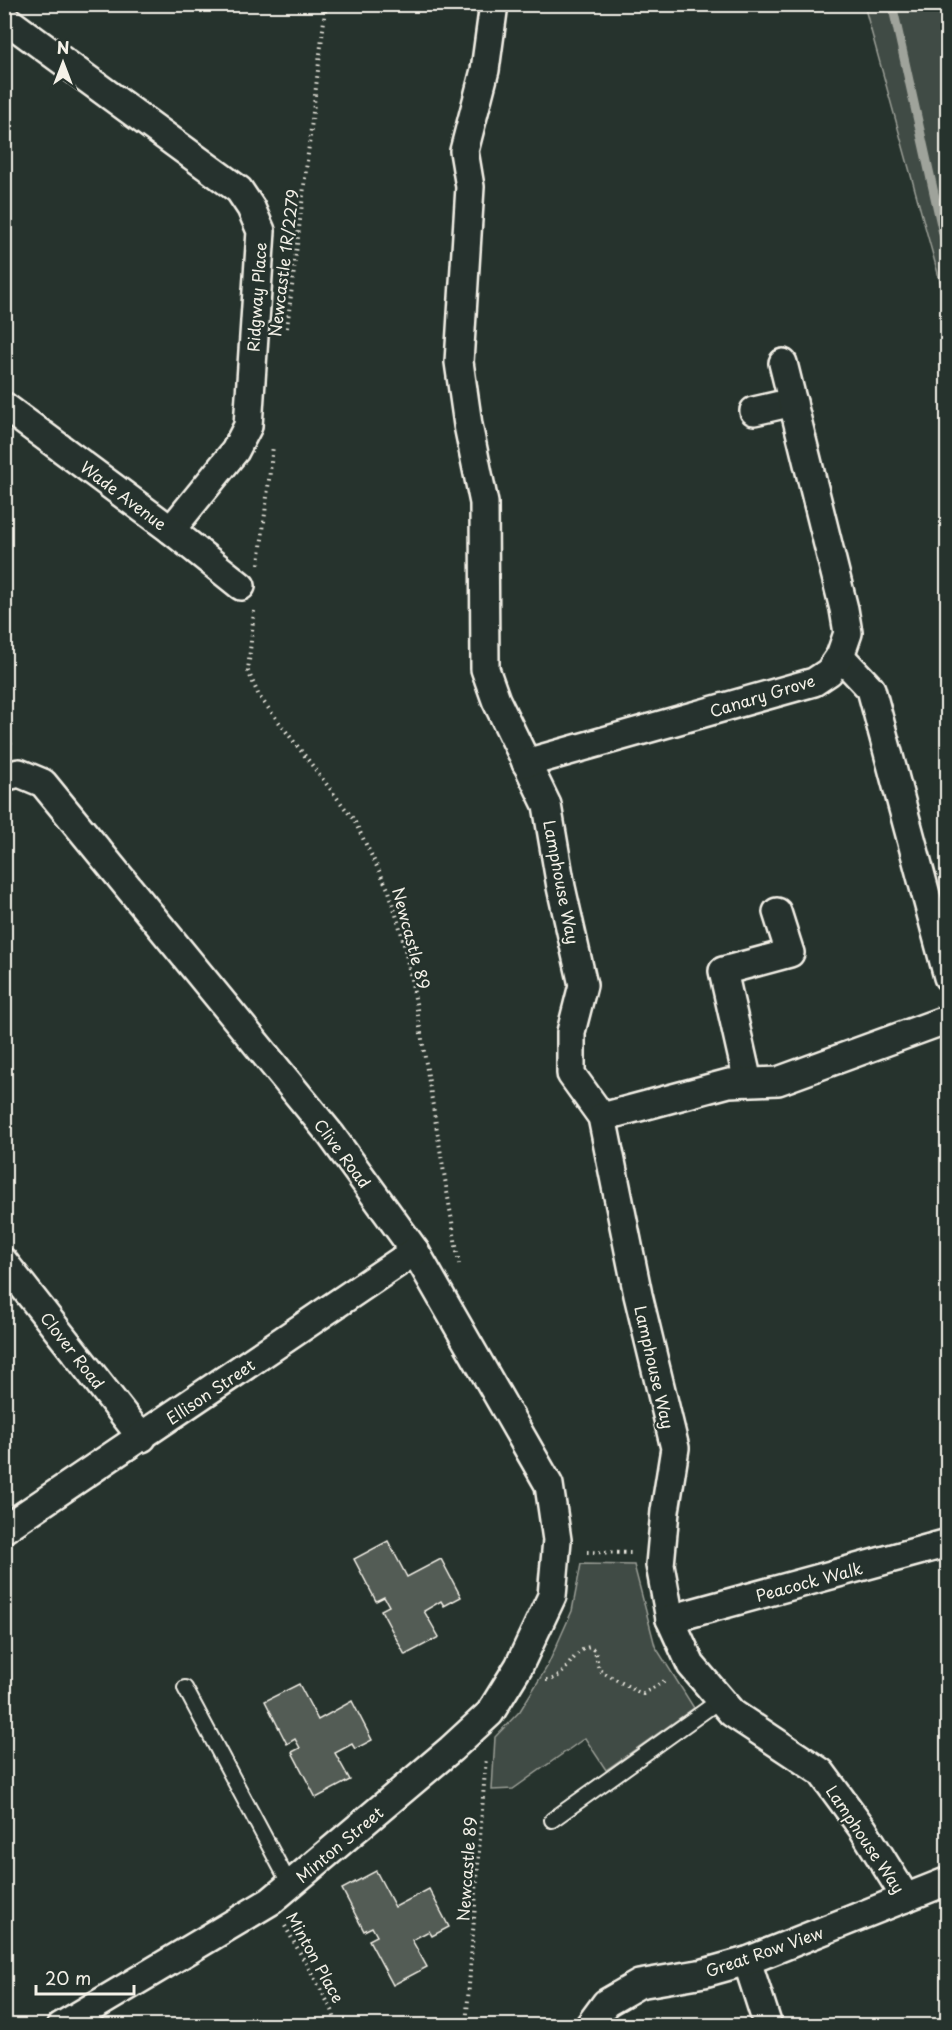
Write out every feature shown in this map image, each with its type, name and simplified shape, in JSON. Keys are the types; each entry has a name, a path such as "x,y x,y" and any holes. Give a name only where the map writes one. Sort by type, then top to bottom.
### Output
{"street":[{"name":"Lamphouse Way","path":"494,4 485,70 464,152 470,187 459,362 468,425 484,503 485,669 496,700 547,805 561,887 583,985 571,1032 571,1074 602,1117 635,1283 675,1448 660,1565 670,1619 691,1665 732,1713 821,1772 862,1828 906,1898"},
{"name":"Ridgway Place","path":"4,18 238,190 251,208 261,231 248,426 235,451 171,530"},
{"name":"Canary Grove","path":"526,763 814,682 829,672 840,656 848,633 844,609 783,363"},
{"path":"754,411 793,402"},
{"name":"Wade Avenue","path":"4,406 171,530 248,591"},
{"path":"840,656 871,689 948,977"},
{"name":"Clive Road","path":"12,775 43,783 331,1135 415,1251 549,1485 557,1540 552,1596"},
{"path":"748,1082 723,971 789,954 777,912"},
{"path":"602,1117 729,1083 778,1081 948,1019"},
{"name":"Ellison Street","path":"4,1529 142,1438 415,1251"},
{"name":"Clover Road","path":"4,1262 142,1438"},
{"name":"Peacock Walk","path":"670,1619 948,1544"},
{"name":"Minton Street","path":"61,2025 280,1893 452,1749 490,1713 519,1666 552,1596"},
{"name":"Great Row View","path":"589,2025 606,2003 639,1984 704,1974 747,1961 948,1881"},
{"path":"747,1961 768,2025"}],"lane":[{"path":"185,1688 280,1893"},
{"path":"552,1820 720,1700"}],"path":[{"name":"Newcastle 1R/2279","path":"286,335 326,4"},
{"path":"248,591 274,442"},
{"name":"Newcastle 89","path":"248,591 248,671 255,688 354,820 389,891 402,935 416,1003 457,1242 460,1275"},
{"path":"556,1551 661,1553"},
{"path":"519,1666 537,1678 549,1681 558,1677 584,1648 590,1647 595,1651 599,1670 643,1694 691,1665"},
{"name":"Newcastle 89","path":"466,2025 490,1713"},
{"name":"Minton Place","path":"280,1893 337,2025"}],"shaded area":[{"path":"864,5 947,5 947,313 942,288"},
{"path":"581,1564 634,1565 655,1646 694,1708 606,1770 585,1738 513,1789 492,1790 495,1737 520,1711 547,1667 572,1611"}],"building":[{"path":"388,1541 407,1577 441,1559 461,1597 444,1606 441,1601 424,1611 439,1637 405,1655 381,1610 389,1606 384,1597 376,1601 354,1559"},
{"path":"299,1684 318,1720 352,1701 372,1740 355,1749 352,1744 335,1753 350,1780 316,1798 292,1752 300,1748 295,1739 287,1744 265,1701"},
{"path":"376,1871 395,1907 429,1889 449,1927 432,1936 429,1931 412,1940 427,1967 393,1985 369,1940 377,1936 372,1927 364,1931 342,1889"}],"waterway":[{"path":"892,4 948,256"}]}
